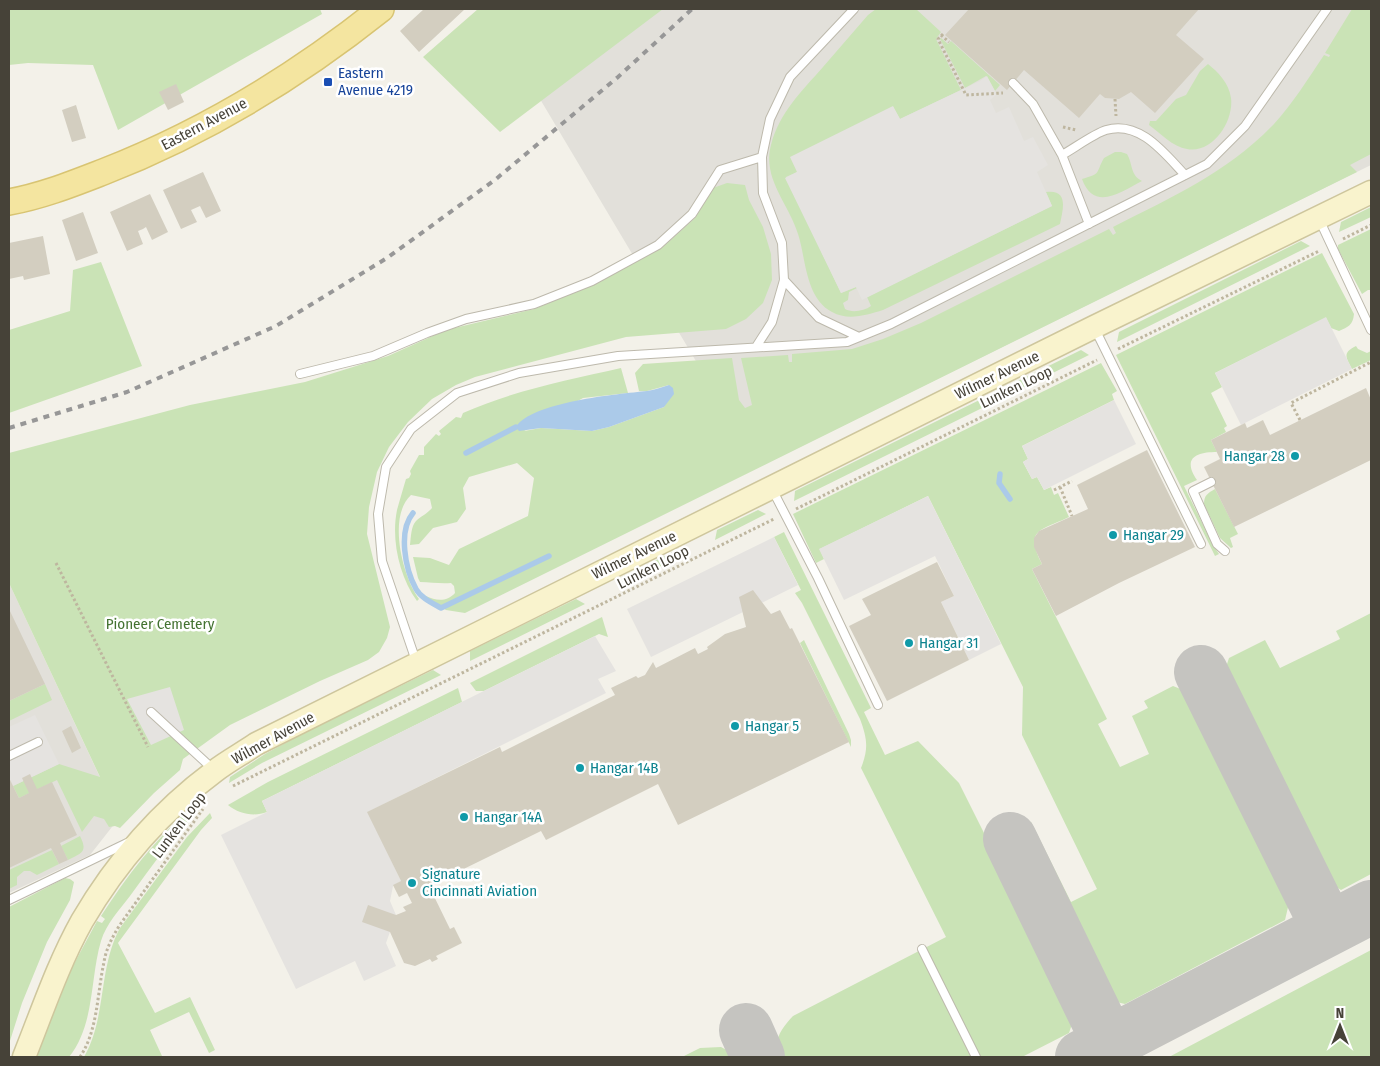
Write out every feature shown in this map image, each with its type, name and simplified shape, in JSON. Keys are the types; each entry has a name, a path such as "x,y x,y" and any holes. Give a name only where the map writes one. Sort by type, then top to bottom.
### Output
{"main road":[{"name":"Eastern Avenue","path":"9,202 64,187 132,161 198,129 261,93 322,54 381,9"}],"street":[{"name":"Wilmer Avenue","path":"24,1057 62,962 82,922 106,884 133,848 170,808 215,771 272,735 1094,327 1371,192"}],"lane":[{"path":"756,347 772,322 784,280 782,243 763,193 762,157 770,119 790,77 854,9"},
{"path":"417,663 382,561 378,514 386,467 411,429 457,394 519,373 618,356 847,342 890,324 1207,164 1246,126 1328,9"},
{"path":"1013,82 1033,104 1062,155 1089,224"},
{"path":"1062,155 1106,130 1128,129 1154,142 1185,175"},
{"path":"300,374 373,356 466,319 534,304 592,281 658,244 692,214 720,170 762,157"},
{"path":"1319,218 1371,330"},
{"path":"784,280 819,318 859,337"},
{"path":"1094,327 1201,544"},
{"path":"1212,482 1193,491 1217,544 1225,551"},
{"path":"771,487 818,578 878,705"},
{"path":"151,712 215,771"},
{"path":"9,756 38,742"},
{"path":"9,900 146,833"},
{"path":"922,949 976,1057"}],"path":[{"path":"949,42 942,34 938,39 966,95 1022,92"},
{"path":"1109,117 1125,117"},
{"path":"1057,123 1064,128 1084,129"},
{"name":"Lunken Loop","path":"230,788 297,753 1371,225"},
{"path":"1300,420 1291,403 1371,362"},
{"path":"1054,490 1072,481"},
{"path":"1060,487 1072,516"},
{"path":"56,563 148,747"},
{"name":"Lunken Loop","path":"80,1057 88,1046 109,943 119,926 208,802"}],"shaded area":[{"path":"618,9 1371,9 1371,165 759,467 537,94"},
{"path":"987,76 996,95 990,100 996,113 1009,107 1024,141 1033,137 1048,165 1037,172 1052,206 862,300 856,287 841,293 785,178 797,172 790,157 893,106 900,119"},
{"path":"1326,317 1352,369 1241,425 1215,373"},
{"path":"1114,400 1136,444 1044,490 1037,477 1032,479 1023,462 1028,459 1022,446"},
{"path":"928,496 1001,644 969,660 941,602 954,596 935,556 844,600 819,549"},
{"path":"774,537 798,585 651,657 627,609"},
{"path":"9,583 119,818 90,855 9,893"},
{"path":"595,636 616,671 598,679 606,693 368,812 401,881 393,886 390,901 396,915 386,943 396,966 364,981 355,961 296,989 221,835 267,812 262,801"},
{"path":"170,687 184,730 151,745 127,699"},
{"path":"35,715 59,764 13,786 11,780 9,781 9,727"}],"green space":[{"path":"9,9 320,9 322,14 118,130 93,65 28,63 9,65"},
{"path":"478,9 663,9 500,132 423,57"},
{"path":"876,9 916,9 941,32 936,39 961,90 900,119 893,107 797,172 786,177 841,293 857,288 849,292 848,300 843,303 845,309 854,311 868,308 871,306 867,297 1052,206 1046,192 1058,194 1063,201 1063,206 1060,224 883,310 851,317 832,312 823,306 816,297 808,277 801,244 794,223 773,180 769,157 775,133 792,103 868,15"},
{"path":"1352,9 1371,9 1371,154 1350,165 1357,172 465,613 446,610 425,598 426,596 437,600 448,598 455,593 454,586 451,583 420,582 413,557 430,558 449,565 459,549 528,516 534,478 517,463 469,477 463,488 466,509 457,522 433,528 419,544 410,545 414,523 432,508 430,499 411,495 404,505 400,517 399,532 403,562 413,589 419,599 417,601 405,580 398,557 395,533 397,510 406,479 409,478 410,471 419,455 424,455 424,447 436,434 439,436 441,434 439,431 456,417 461,418 463,413 521,392 621,368 628,393 583,398 524,431 541,428 592,431 609,427 664,407 669,385 647,391 639,391 635,373 643,364 732,358 739,400 745,408 752,405 741,358 788,355 789,362 792,362 792,354 852,349 883,339 921,323 1109,229 1113,235 1116,233 1113,227 1198,183 1218,170 1256,141 1281,116 1324,55 1329,57 1330,55 1325,53"},
{"path":"941,38 948,44 951,41 1000,85 995,91 986,76 965,88"},
{"path":"1208,64 1219,74 1228,87 1231,98 1229,116 1220,134 1213,141 1196,149 1182,148 1172,143 1149,125 1150,121 1156,121 1176,99 1186,95 1200,71"},
{"path":"1115,152 1127,154 1135,176 1142,181 1117,194 1101,197 1093,195 1087,189 1082,179 1095,174 1104,158"},
{"name":"Pioneer Cemetery","path":"727,183 745,185 749,200 763,227 771,254 772,280 763,303 746,319 726,329 626,337 475,377 456,385 432,399 408,422 389,447 377,472 369,507 367,534 390,627 387,638 379,652 368,660 230,725 183,759 180,770 154,793 120,828 115,826 109,827 104,819 94,816 82,832 57,780 19,798 13,786 59,764 100,777 9,583 9,453 190,405 305,382 388,356 446,330 534,309 595,284 663,247 695,218 713,188"},
{"path":"1371,207 1371,217 1339,232 1341,222"},
{"path":"1371,229 1371,290 1362,294 1338,249 1338,245"},
{"path":"1301,241 1310,246 1117,342 1119,332"},
{"path":"1322,253 1354,314 1350,325 1339,331 1331,328 1326,318 1215,373 1222,387 1211,393 1227,426 1224,428 1226,432 1211,440 1217,452 1197,455 1191,461 1191,466 1197,480 1184,486 1219,554 1215,556 1116,355"},
{"path":"101,262 142,366 9,413 9,330 70,311 73,270"},
{"path":"1356,346 1367,353 1371,351 1371,360 1352,369 1346,356"},
{"path":"1081,350 1089,355 794,501 795,491"},
{"path":"1101,363 1117,391 1112,394 1114,400 1022,446 1028,459 1023,462 1032,479 1037,477 1044,490 1051,487 1054,495 1058,493 1069,517 1043,529 1035,537 1037,553 1042,564 1032,569 1107,719 1098,724 1120,767 1149,754 1132,716 1148,708 1144,701 1173,686 1183,690 1289,903 1285,920 1125,1004 1108,1000 1026,831 1031,822 1071,902 1097,889 1022,735 1023,687 928,496 820,549 824,559 816,563 793,514"},
{"path":"1215,489 1238,534 1230,538 1233,547 1231,548 1220,538 1204,504 1207,495"},
{"path":"758,510 766,514 715,540 717,530"},
{"path":"784,532 871,708 864,712 885,755 918,741 959,783 1075,1015 1069,1033 1022,1057 780,1057 777,1045 779,1035 793,1016 946,937 861,768 866,749 866,738 860,719 802,603 795,593 801,590 774,537"},
{"path":"673,552 681,556 620,587 622,577"},
{"path":"576,599 585,604 470,661 470,651"},
{"path":"1371,613 1371,874 1341,890 1327,881 1225,670 1229,658 1265,640 1280,668 1340,639 1336,631"},
{"path":"602,617 608,637 599,634 484,691 476,691 470,683"},
{"path":"804,640 849,734 851,747 800,643"},
{"path":"433,670 441,675 262,763 229,783 230,777 265,754"},
{"path":"45,684 52,700 9,721 9,701"},
{"path":"458,688 462,702 262,801 267,812 247,814 237,811 228,805 268,782"},
{"path":"192,807 198,809 163,851 114,917 103,935 88,1016 77,1044 69,1057 37,1057 68,975 97,921 102,923 105,919 101,916 142,859"},
{"path":"210,813 212,818 201,830 118,943 155,1013 190,997 215,1050 209,1053 189,1012 150,1030 162,1056 84,1057 96,1026 108,959 120,928 187,837"},
{"path":"80,836 83,846 82,851 77,856 68,860 61,846"},
{"path":"52,850 59,864 37,875 30,871 24,871 17,877 17,885 9,889 9,870"},
{"path":"65,878 74,882 70,900 47,942 22,1003 9,1044 9,907"},
{"path":"1371,950 1371,1057 1169,1057"},
{"path":"721,1047 732,1053 735,1057 682,1057 700,1048"}],"water":[{"path":"669,385 673,388 674,394 664,407 609,427 592,431 541,428 519,431 516,427 525,418 556,405 597,397 650,391"}],"building":[{"path":"424,9 465,9 419,52 400,31"},
{"path":"969,9 1199,9 1176,35 1204,59 1155,113 1131,92 1119,99 1105,98 1100,94 1079,118 1024,70 1007,90 945,35"},
{"path":"176,84 184,102 168,110 159,92"},
{"path":"76,105 86,138 72,142 62,110"},
{"path":"203,172 221,211 206,218 200,206 191,210 197,222 181,229 163,190"},
{"path":"150,194 168,232 152,240 146,227 138,231 143,244 127,251 110,212"},
{"path":"83,212 98,253 76,261 62,220"},
{"path":"43,236 50,274 24,280 23,276 9,279 9,243"},
{"name":"Hangar 28","path":"1366,388 1371,400 1371,460 1234,527 1204,467 1220,459 1211,440 1245,423 1247,428 1263,420 1270,435"},
{"name":"Hangar 29","path":"1147,450 1195,547 1119,583 1056,616 1032,569 1042,564 1034,547 1034,538 1039,531 1088,509 1077,485"},
{"name":"Hangar 31","path":"937,562 954,596 941,602 969,660 887,701 849,626 871,615 862,599"},
{"path":"753,590 771,614 780,610 790,629 792,628 849,742 678,825 658,784 546,840 541,831 429,886 450,929 454,927 462,943 436,956 438,959 432,962 430,959 415,966 404,963 390,932 362,922 368,905 396,915 406,911 403,907 412,903 407,893 399,897 393,885 401,881 367,812 500,747 502,752 615,695 611,688 636,676 638,678 645,675 653,662 656,668 695,648 698,654 708,649 707,647 725,634 746,627 739,597"},
{"path":"9,609 45,684 9,701"},
{"path":"71,726 81,748 72,753 62,731"},
{"path":"30,774 37,789 52,782 77,835 60,843 68,860 59,864 51,848 9,868 9,781 19,798 29,793 22,778"}],"waterway":[{"path":"466,453 516,427"},
{"path":"1000,474 999,483 1010,499"},
{"path":"413,513 408,521 404,540 406,561 412,581 418,592 441,608 549,556"}],"taxiway":[{"path":"1201,672 1328,928"},
{"path":"1010,839 1109,1043"},
{"path":"1082,1057 1371,907"},
{"path":"746,1030 758,1057"}],"railway":[{"path":"9,428 127,392 276,326 387,258 496,179 618,77 692,9"}],"place":[{"name":"Eastern Avenue 4219","path":"328,82"},
{"name":"Hangar 28","path":"1295,456"},
{"name":"Hangar 29","path":"1113,535"},
{"name":"Hangar 31","path":"909,643"},
{"name":"Hangar 5","path":"735,726"},
{"name":"Hangar 14B","path":"580,768"},
{"name":"Hangar 14A","path":"464,817"},
{"name":"Signature Cincinnati Aviation","path":"412,883"}]}
